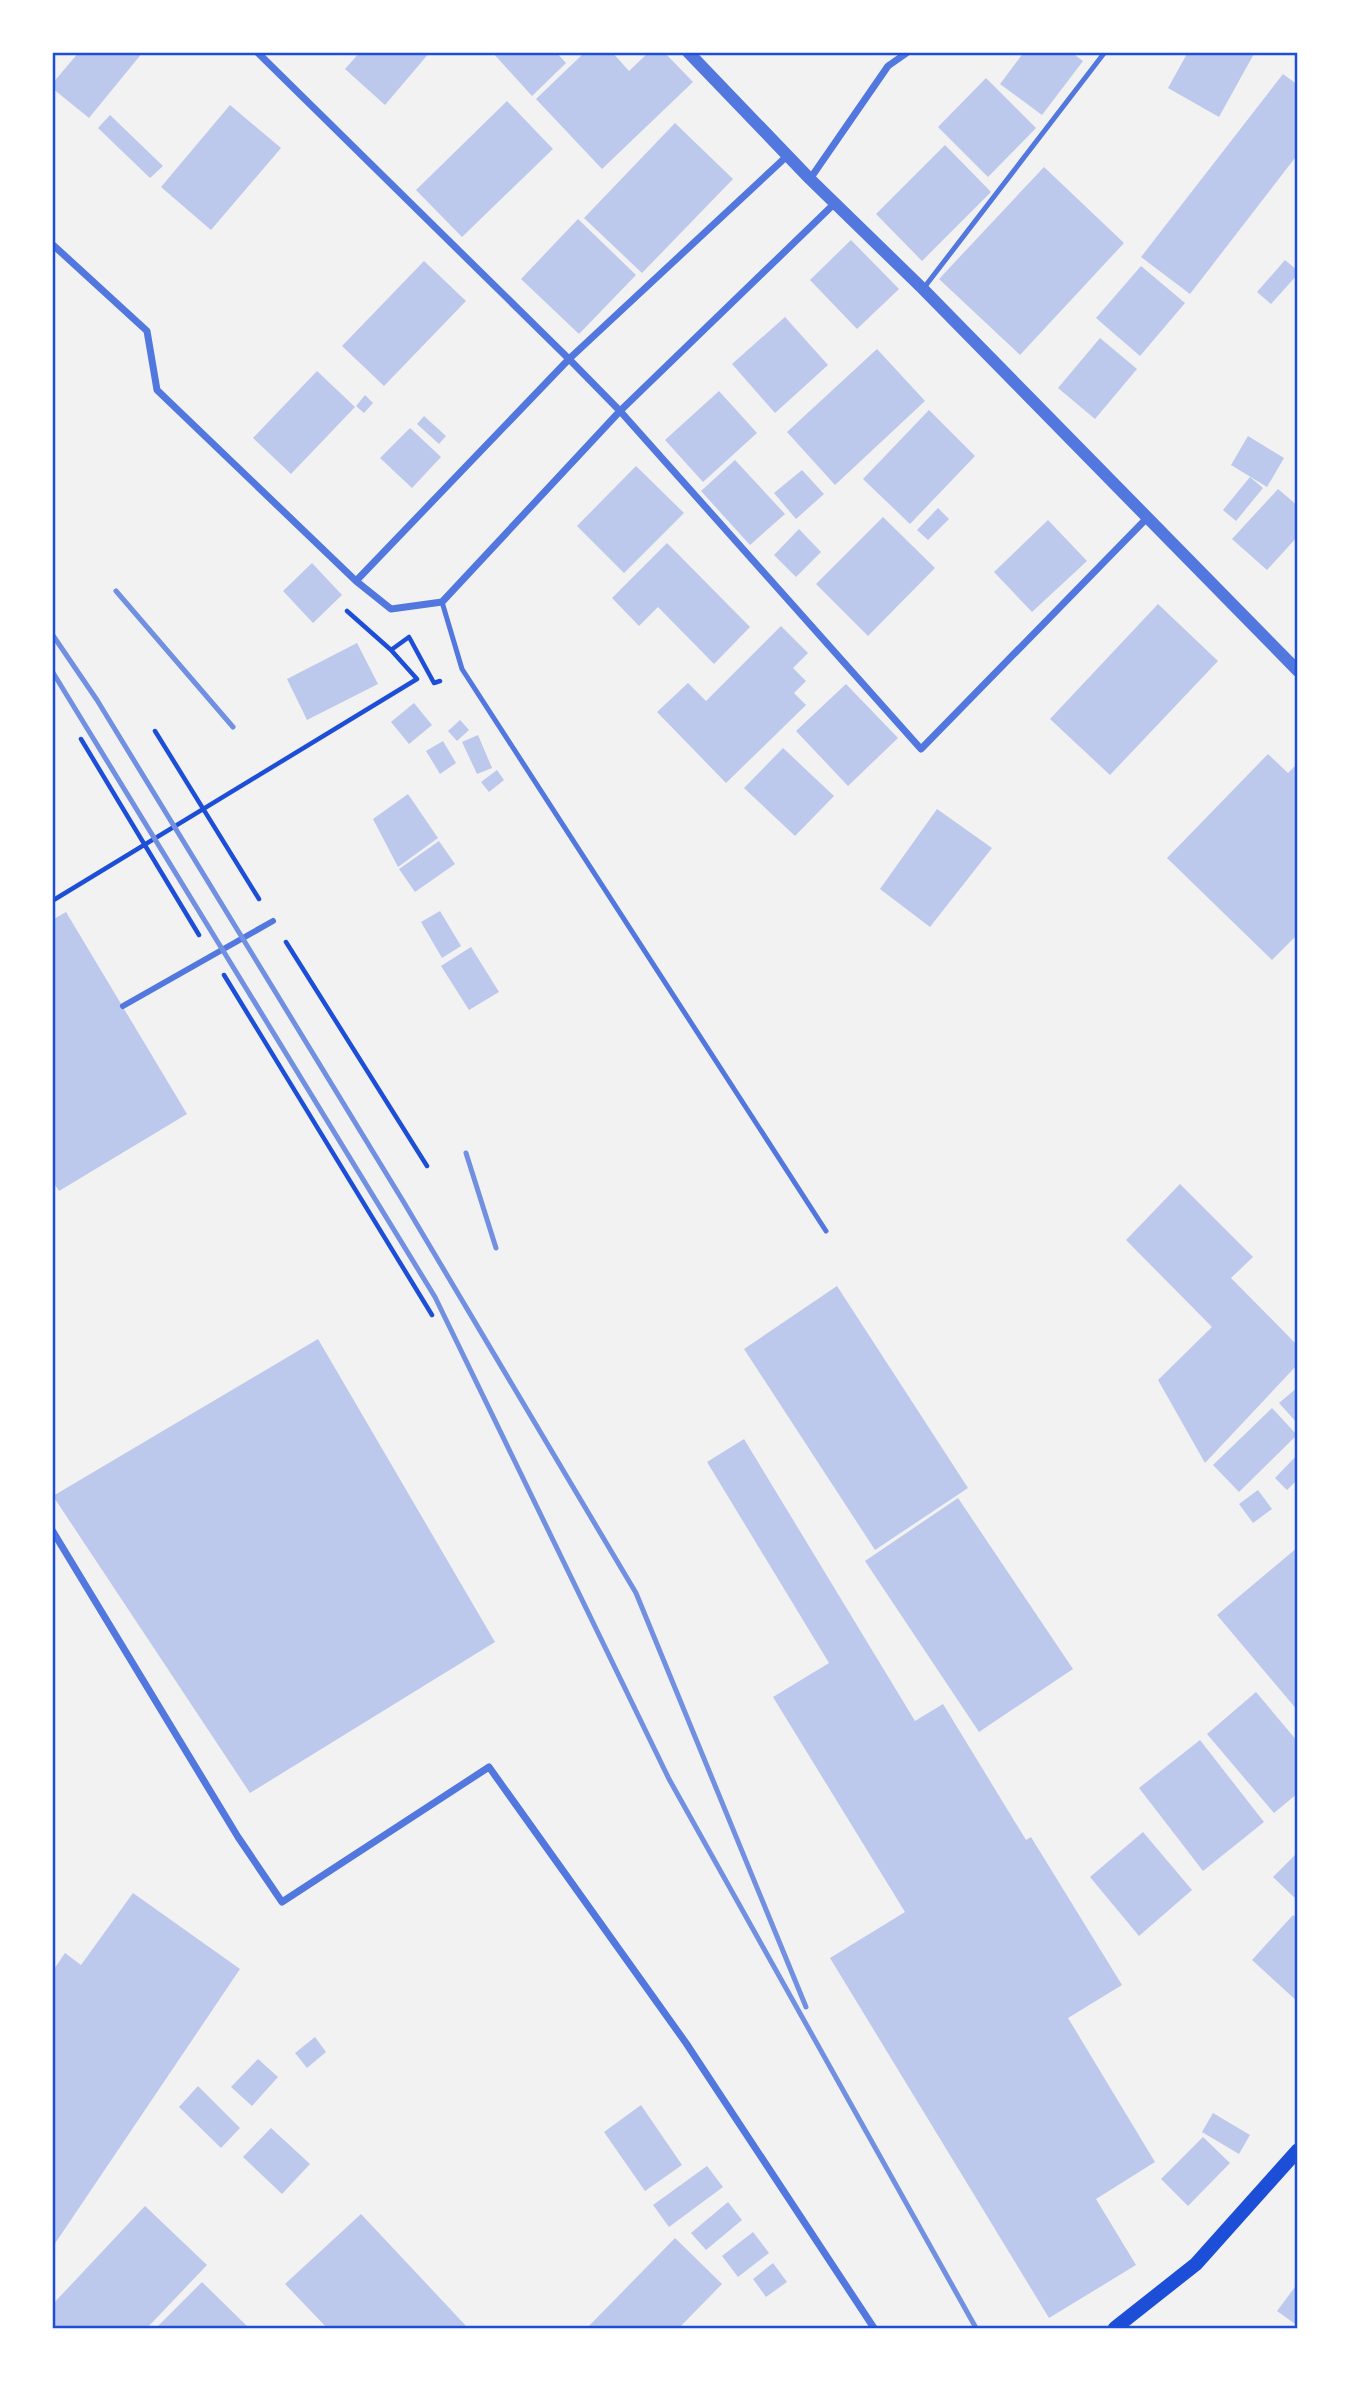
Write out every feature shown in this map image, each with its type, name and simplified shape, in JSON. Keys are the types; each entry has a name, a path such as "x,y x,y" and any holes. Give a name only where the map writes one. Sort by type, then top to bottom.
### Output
{"main road":[{"path":"1115,2329 1196,2263 1297,2150"}],"street":[{"path":"257,52 620,411 921,749 1147,518"},
{"path":"688,52 834,204 923,289 1297,671"},
{"path":"810,179 888,66 908,52"},
{"path":"356,581 569,359 787,156"},
{"path":"52,244 147,331 157,390 356,581 391,610 442,601 620,411 834,204"},
{"path":"123,1006 273,921"},
{"path":"52,1530 238,1837 282,1902 489,1768 686,2043 874,2329"}],"lane":[{"path":"923,289 1105,52"},
{"path":"442,601 462,669 826,1231"}],"path":[{"path":"52,901 417,679 391,650 345,609"},
{"path":"391,650 409,637 434,684"},
{"path":"155,731 428,1166"},
{"path":"81,739 432,1315"}],"building":[{"path":"79,52 143,52 89,118 52,88 52,84"},
{"path":"360,52 430,52 385,105 345,69"},
{"path":"492,52 556,52 566,63 532,96"},
{"path":"585,52 612,52 629,71 649,52 664,52 693,82 602,169 536,99"},
{"path":"1024,52 1071,52 1083,61 1042,115 1000,84"},
{"path":"1188,52 1255,52 1219,117 1168,88"},
{"path":"1283,74 1298,85 1298,154 1190,294 1141,257"},
{"path":"986,78 1036,128 988,177 938,127"},
{"path":"507,101 553,149 462,237 416,190"},
{"path":"230,105 281,148 211,230 161,187"},
{"path":"110,115 163,166 150,178 98,128"},
{"path":"675,123 733,179 642,273 584,218"},
{"path":"945,145 991,192 922,261 876,214"},
{"path":"1044,167 1124,243 1020,355 939,279"},
{"path":"578,219 636,275 579,334 521,279"},
{"path":"851,240 899,289 857,329 810,280"},
{"path":"1285,260 1298,274 1271,304 1257,292"},
{"path":"424,261 466,301 384,386 342,346"},
{"path":"1141,266 1185,303 1140,356 1096,318"},
{"path":"785,317 828,365 775,413 732,364"},
{"path":"1100,338 1137,369 1095,419 1058,388"},
{"path":"877,349 925,401 835,485 787,432"},
{"path":"317,371 355,407 291,474 253,438"},
{"path":"719,391 757,433 703,482 665,440"},
{"path":"365,395 373,403 364,413 356,406"},
{"path":"929,410 975,456 910,524 863,479"},
{"path":"424,416 446,436 439,444 417,424"},
{"path":"410,428 441,457 412,488 380,458"},
{"path":"1248,436 1284,458 1267,487 1231,465"},
{"path":"735,460 785,514 750,545 701,491"},
{"path":"636,466 684,513 624,573 577,526"},
{"path":"802,470 824,494 796,519 774,493"},
{"path":"1250,477 1263,488 1236,521 1223,510"},
{"path":"1278,489 1298,506 1298,536 1267,570 1232,539"},
{"path":"938,508 949,519 928,540 917,530"},
{"path":"883,517 935,568 868,636 816,584"},
{"path":"1048,520 1087,561 1032,612 994,572"},
{"path":"799,529 821,552 796,577 774,555"},
{"path":"667,543 750,627 714,664 658,607 639,626 612,598"},
{"path":"312,563 342,595 313,623 283,591"},
{"path":"1158,604 1218,661 1110,775 1050,719"},
{"path":"781,626 808,653 793,668 806,681 794,693 806,705 726,783 657,712 688,683 706,701"},
{"path":"357,643 378,684 307,720 287,679"},
{"path":"846,684 898,738 848,786 796,731"},
{"path":"414,703 432,725 409,744 391,722"},
{"path":"460,720 469,730 457,741 448,731"},
{"path":"478,735 492,768 477,774 462,742"},
{"path":"443,741 456,763 440,774 426,751"},
{"path":"783,748 834,796 795,836 744,788"},
{"path":"1268,754 1288,773 1298,763 1298,934 1272,960 1167,858"},
{"path":"497,770 504,780 489,792 481,782"},
{"path":"408,794 438,838 398,867 373,819"},
{"path":"937,809 992,848 930,927 880,889"},
{"path":"439,841 455,864 415,892 399,869"},
{"path":"440,911 461,946 442,958 421,922"},
{"path":"66,912 187,1114 59,1191 52,1180 52,920"},
{"path":"471,947 499,992 469,1010 441,966"},
{"path":"1180,1184 1253,1257 1231,1278 1298,1346 1298,1364 1205,1463 1158,1380 1212,1327 1126,1240"},
{"path":"837,1286 968,1488 875,1550 744,1349"},
{"path":"318,1339 495,1642 250,1793 53,1496"},
{"path":"1298,1387 1298,1424 1279,1403"},
{"path":"1272,1408 1297,1435 1239,1492 1213,1465"},
{"path":"744,1439 915,1721 943,1704 1026,1840 1031,1837 1122,1985 1068,2018 1155,2162 1096,2199 1136,2265 1049,2318 830,1958 905,1912 773,1697 829,1663 707,1462"},
{"path":"1298,1454 1298,1479 1287,1490 1275,1478"},
{"path":"1258,1490 1272,1509 1253,1523 1239,1504"},
{"path":"958,1498 1073,1669 979,1732 865,1561"},
{"path":"1298,1547 1298,1711 1217,1615"},
{"path":"1256,1692 1298,1742 1298,1793 1274,1813 1207,1734"},
{"path":"1200,1740 1264,1822 1203,1871 1139,1788"},
{"path":"1143,1832 1192,1890 1139,1936 1090,1877"},
{"path":"1298,1852 1298,1901 1273,1877"},
{"path":"133,1893 240,1969 52,2248 52,1972 65,1953 81,1965"},
{"path":"1293,1915 1298,1919 1298,2002 1252,1960"},
{"path":"315,2037 326,2052 307,2068 295,2053"},
{"path":"258,2059 278,2077 252,2106 231,2087"},
{"path":"198,2086 240,2128 221,2148 179,2107"},
{"path":"641,2105 682,2165 645,2191 604,2132"},
{"path":"1213,2113 1250,2135 1239,2154 1202,2132"},
{"path":"271,2128 310,2164 282,2194 243,2157"},
{"path":"1203,2137 1230,2163 1188,2206 1161,2179"},
{"path":"707,2166 723,2187 669,2227 653,2205"},
{"path":"728,2202 742,2220 706,2250 691,2233"},
{"path":"145,2206 207,2265 147,2328 52,2328 52,2305"},
{"path":"361,2214 468,2328 327,2328 285,2284"},
{"path":"753,2232 769,2253 738,2277 722,2256"},
{"path":"675,2238 722,2284 679,2328 587,2328"},
{"path":"773,2263 787,2282 766,2297 753,2279"},
{"path":"202,2282 249,2328 156,2328"},
{"path":"1298,2283 1298,2326 1277,2311"}],"railway":[{"path":"116,591 233,727"},
{"path":"52,634 97,700 403,1201 636,1593 806,2007"},
{"path":"52,671 435,1297 669,1779 976,2328"},
{"path":"466,1153 496,1248"}]}
